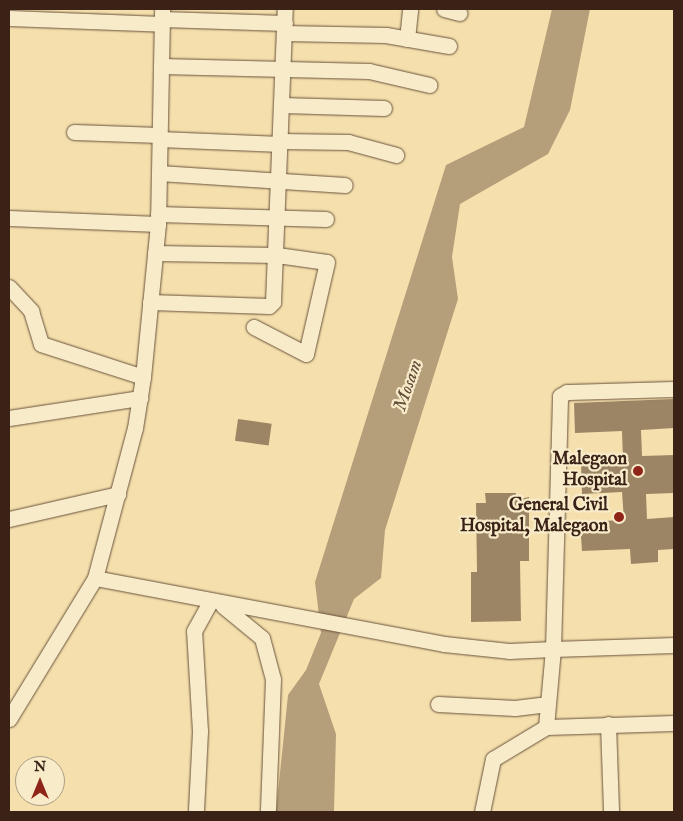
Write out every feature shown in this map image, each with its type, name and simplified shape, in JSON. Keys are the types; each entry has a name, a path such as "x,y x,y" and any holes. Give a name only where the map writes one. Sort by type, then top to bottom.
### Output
{"street":[{"path":"407,39 410,9"},
{"path":"444,9 459,14"},
{"path":"9,18 162,17 285,22 449,46"},
{"path":"9,719 95,578 118,494 140,398 158,219 162,17"},
{"path":"150,302 269,306 273,302 277,255 285,22"},
{"path":"161,66 369,71 430,85"},
{"path":"282,105 384,108"},
{"path":"74,132 281,142 348,142 396,155"},
{"path":"159,173 345,185"},
{"path":"9,218 158,219 278,216 326,219"},
{"path":"155,253 277,255 328,264 307,353 254,327"},
{"path":"9,287 31,311 41,344 142,377"},
{"path":"546,727 553,649 560,396 567,392 674,389"},
{"path":"9,418 140,398"},
{"path":"9,519 118,494"},
{"path":"95,578 223,605 444,644 509,651 674,645"},
{"path":"196,810 200,732 194,631 223,605"},
{"path":"223,605 262,638 273,678 268,812"},
{"path":"438,704 515,708 548,704"},
{"path":"482,812 493,759 546,727 674,723"},
{"path":"608,724 611,812"}],"water":[{"name":"Mosam","path":"552,9 590,9 570,110 548,154 460,204 452,257 458,299 385,530 381,578 354,599 319,684 336,734 334,812 276,812 288,695 306,670 321,633 315,582 446,165 524,127"}],"building":[{"path":"674,399 674,428 641,430 642,456 674,455 674,493 646,494 647,519 674,517 674,549 658,550 658,562 631,564 630,549 582,551 580,522 624,520 622,492 582,494 581,463 623,461 622,431 575,433 574,403"},
{"path":"238,419 272,424 269,446 235,441"},
{"path":"485,493 516,493 516,500 529,497 529,561 520,561 521,621 471,622 471,572 477,572 476,503 486,503"}],"place":[{"name":"Malegaon Hospital","path":"638,471"},
{"name":"General Civil Hospital, Malegaon","path":"619,517"}]}
